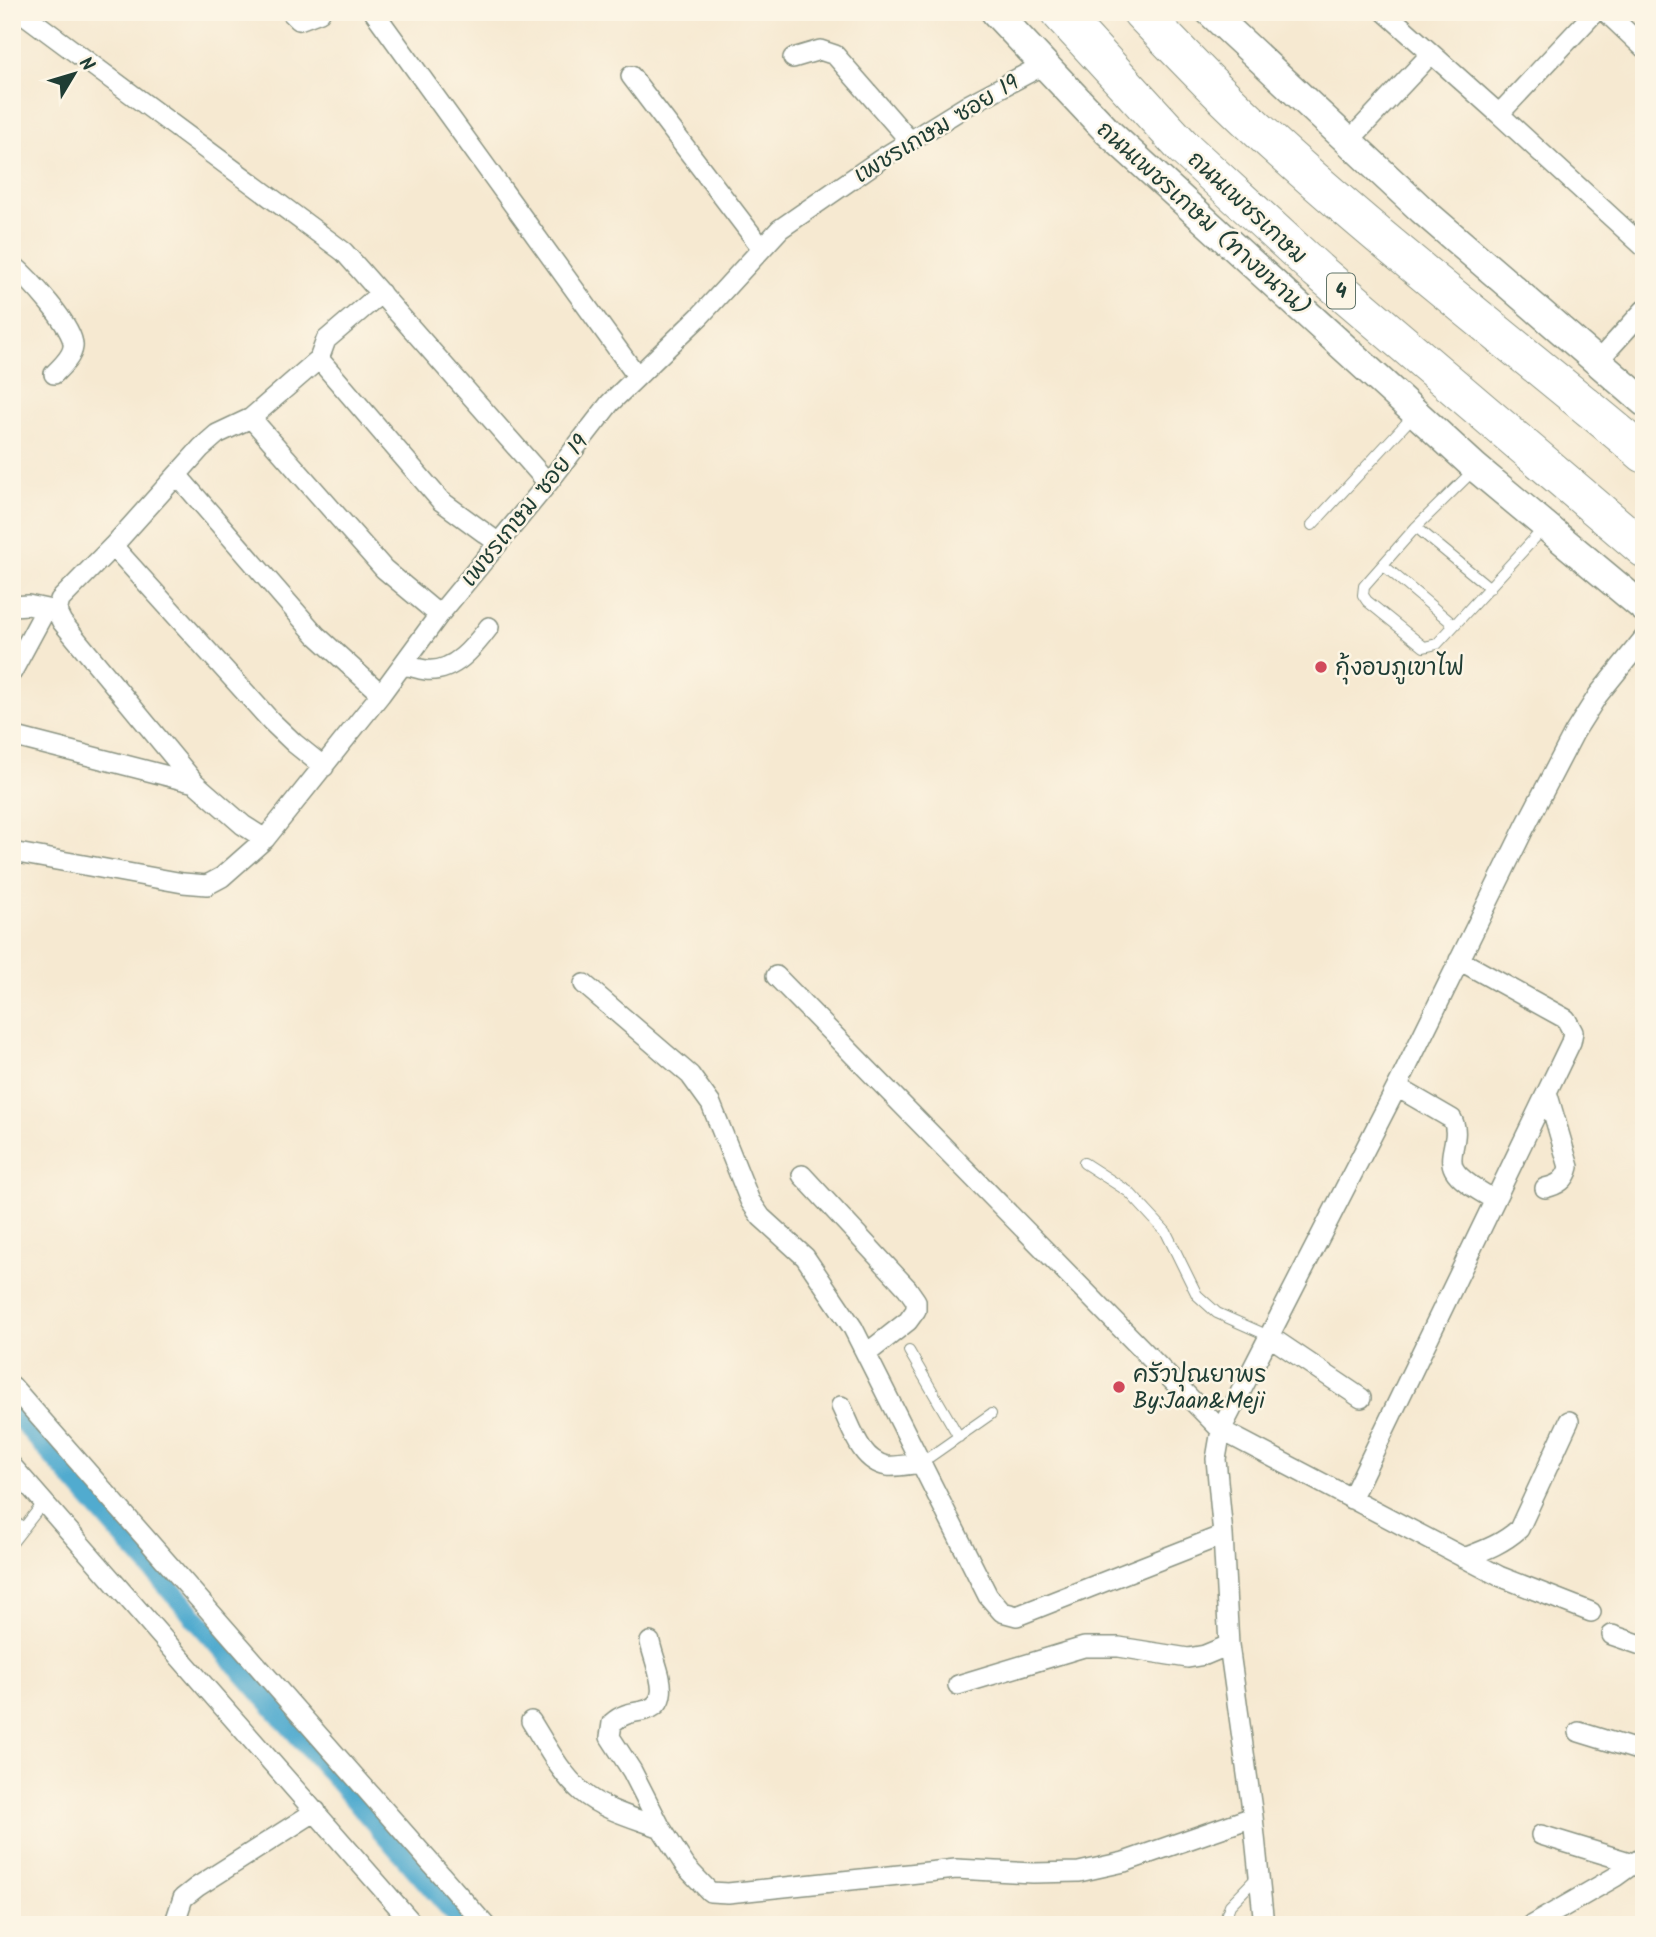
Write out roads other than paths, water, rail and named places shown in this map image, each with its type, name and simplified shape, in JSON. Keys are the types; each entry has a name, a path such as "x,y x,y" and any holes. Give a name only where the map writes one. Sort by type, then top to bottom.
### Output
{"highway":[{"path":"1035,12 1183,147"},
{"name":"ถนนเพชรเกษม","path":"1059,12 1183,147 1327,279 1644,549"},
{"path":"1141,12 1196,70 1296,164 1644,454"}],"main road":[{"name":"ถนนเพชรเกษม (ทางขนาน)","path":"995,12 1108,132 1476,468 1644,608"},
{"path":"1210,12 1422,209 1644,402"}],"street":[{"path":"21,12 344,252 548,483"},
{"path":"291,12 299,20 320,12"},
{"path":"373,12 637,376"},
{"path":"1385,12 1644,247"},
{"path":"1499,114 1595,12"},
{"path":"1606,12 1644,48"},
{"path":"793,58 820,50 835,55 910,141"},
{"path":"1348,142 1430,55"},
{"name":"เพชรเกษม ซอย 19","path":"12,852 183,883 208,885 222,877 265,839 324,767 404,665 439,615 610,403 700,316 761,247 795,217 910,141 968,105 1043,65"},
{"path":"631,76 761,247"},
{"path":"12,264 64,323 73,339 73,349 54,374"},
{"path":"12,672 51,610 177,475 217,434 251,418 318,359 326,340 381,293"},
{"path":"1597,362 1644,310"},
{"path":"318,359 441,501 497,542"},
{"path":"251,418 384,569 439,615"},
{"path":"177,475 316,635 381,694"},
{"path":"113,546 271,721 324,767"},
{"path":"12,607 28,605 51,610 195,783 243,825 265,839"},
{"path":"404,665 428,671 456,662 469,653 489,627"},
{"path":"1264,1925 1253,1817 1229,1645 1216,1459 1221,1430 1574,733 1598,695 1644,638"},
{"path":"12,736 195,783"},
{"path":"1351,1499 1571,1042 1571,1026 1566,1019 1459,960"},
{"path":"776,976 1221,1430 1499,1576 1591,1612"},
{"path":"584,984 690,1075 711,1104 750,1201 761,1217 805,1257 853,1328 988,1596 1002,1612 1017,1616 1223,1535"},
{"path":"1397,1087 1452,1119 1456,1126 1456,1144 1451,1159 1453,1168 1459,1176 1494,1200"},
{"path":"1545,1188 1560,1182 1569,1167 1547,1091"},
{"path":"802,1175 916,1301 916,1310 908,1321 866,1354"},
{"path":"1269,1336 1361,1398"},
{"path":"12,1386 485,1925"},
{"path":"841,1406 861,1448 871,1460 888,1466 921,1463"},
{"path":"1464,1558 1505,1541 1519,1529 1569,1421"},
{"path":"12,1466 414,1925"},
{"path":"1612,1635 1644,1646"},
{"path":"650,1642 663,1690 661,1701 653,1709 620,1715 612,1723 610,1737 686,1867 710,1892 728,1893 956,1869 1033,1873 1079,1872 1124,1862 1253,1817"},
{"path":"958,1685 1084,1647 1119,1647 1188,1658 1205,1656 1229,1645"},
{"path":"531,1721 557,1762 582,1792 608,1808 661,1828"},
{"path":"1579,1731 1644,1752"},
{"path":"174,1925 183,1898 316,1811"},
{"path":"1541,1835 1640,1860"},
{"path":"1532,1925 1640,1860"}],"lane":[{"path":"1312,524 1417,412"},
{"path":"1476,468 1416,527 1364,586 1363,595 1367,601 1424,647 1437,644 1546,527"},
{"path":"1416,527 1490,588"},
{"path":"1382,565 1454,625"},
{"path":"1084,1163 1129,1192 1166,1232 1197,1295 1217,1313 1269,1336"},
{"path":"909,1351 959,1437"},
{"path":"921,1463 990,1414"},
{"path":"12,1544 44,1503"},
{"path":"12,1520 24,1528"},
{"path":"1223,1925 1230,1905 1259,1875"}],"waterway":[{"path":"12,1409 465,1925"}],"place":[{"name":"กุ้งอบภูเขาไฟ","path":"1321,667"},
{"name":"ครัวปุณยาพร By:Jaan&Meji","path":"1119,1387"}]}
